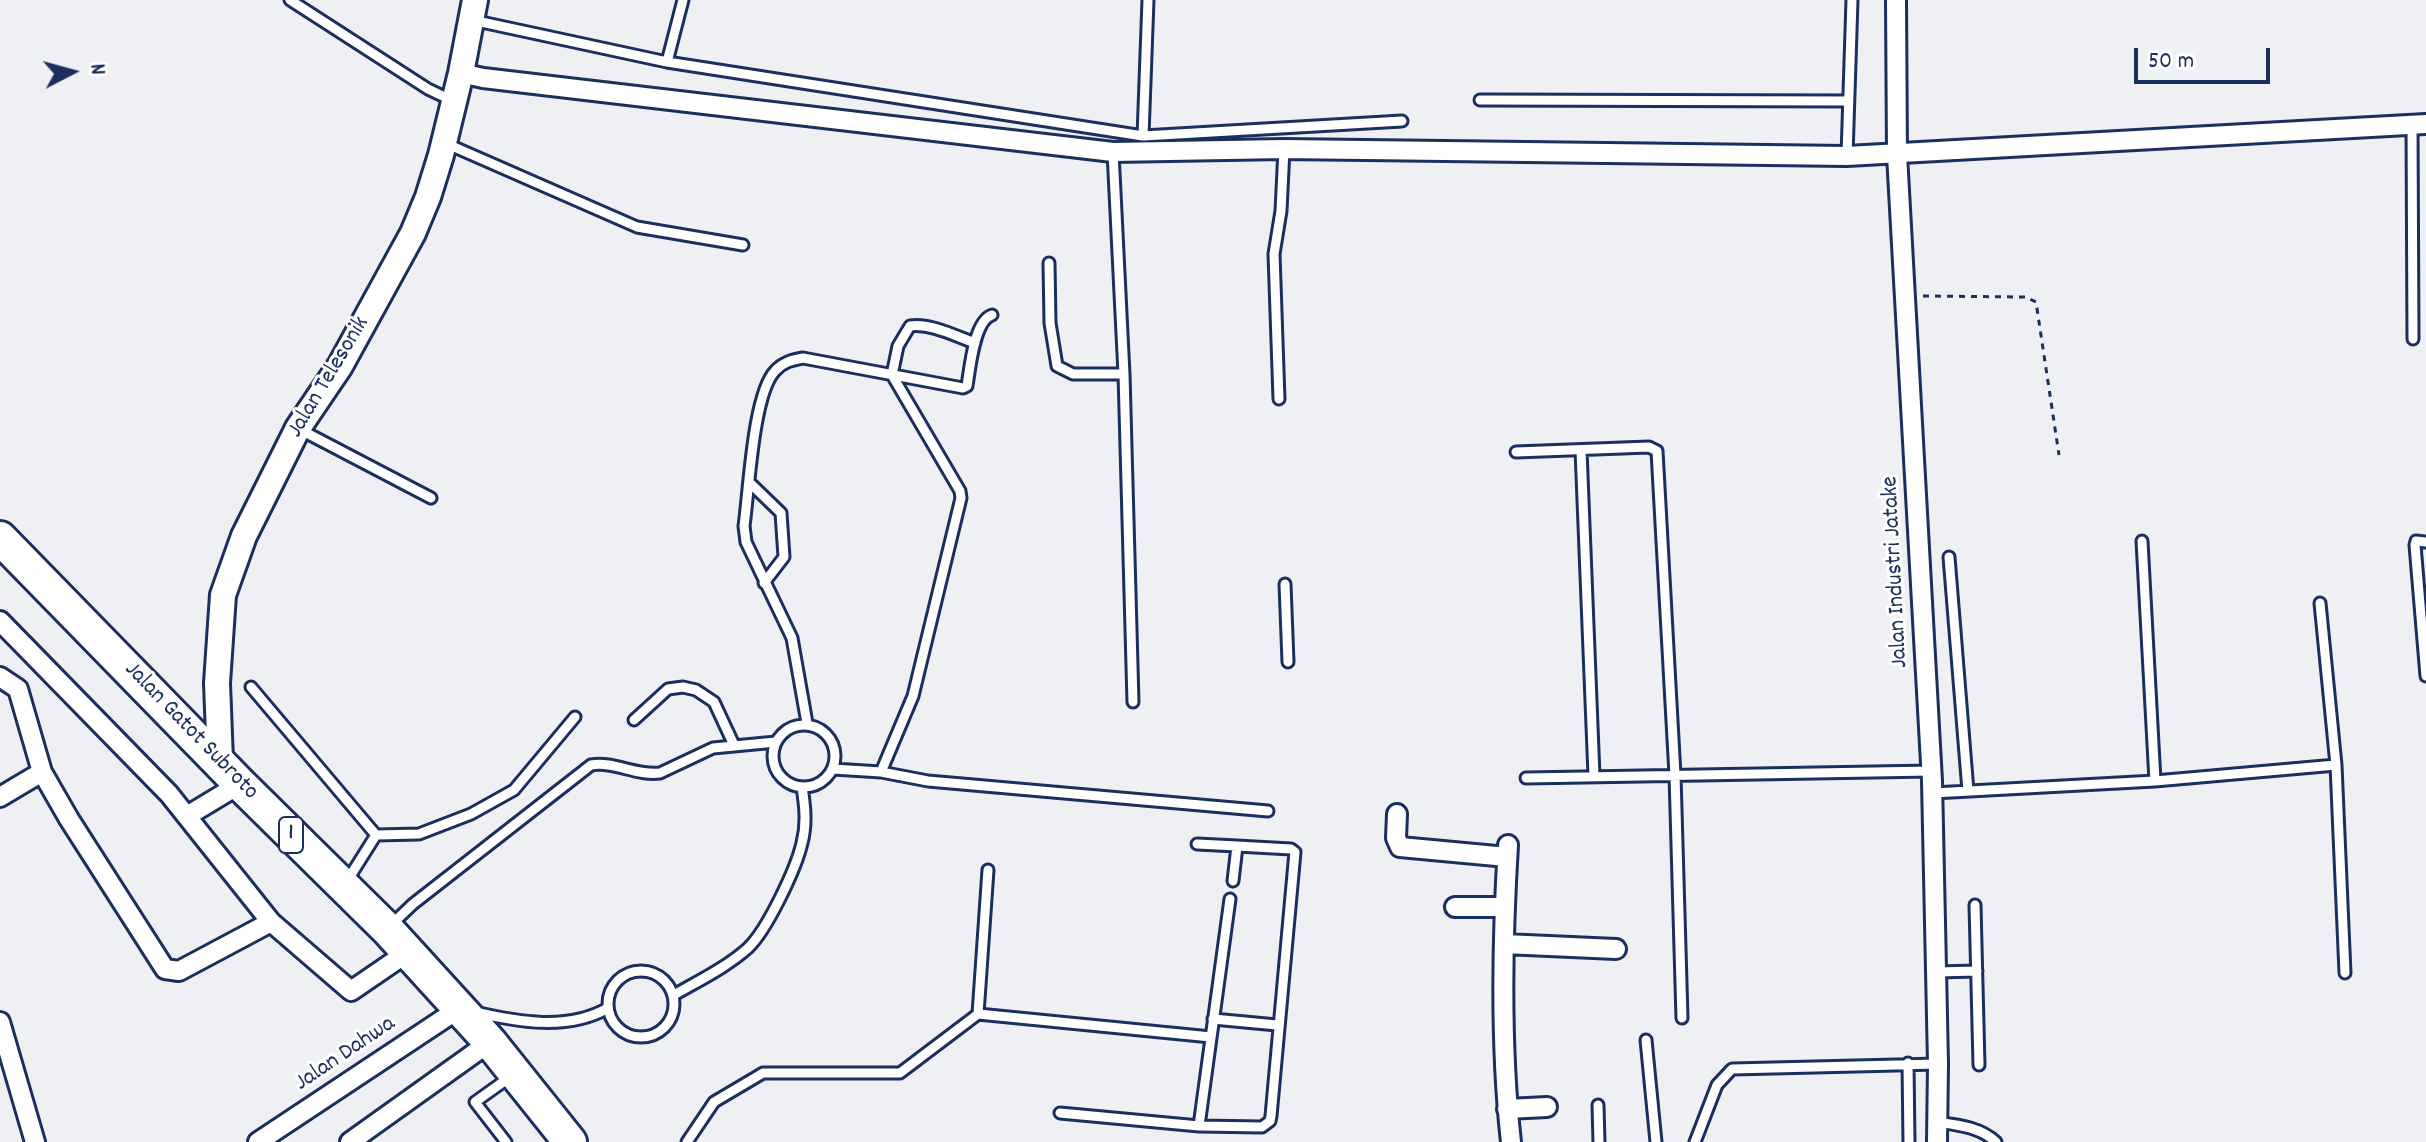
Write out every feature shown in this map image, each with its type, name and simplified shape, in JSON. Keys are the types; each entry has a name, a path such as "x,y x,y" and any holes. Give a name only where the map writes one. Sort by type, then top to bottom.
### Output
{"highway":[{"name":"Jalan Gatot Subroto","path":"0,538 398,940 490,1042 570,1142"}],"street":[{"name":"Jalan Industri Jatake","path":"1896,0 1897,155 1932,793 1937,1142"},
{"name":"Jalan Telesonik","path":"230,773 217,683 223,595 244,536 298,428 340,366 413,233 428,197 443,142 473,10"},
{"path":"461,73 1113,152 1284,149 1897,155 2419,124"},
{"path":"0,621 169,794 271,922 351,991 398,940"},
{"path":"0,677 18,689 42,772 168,971 179,971 271,922"},
{"path":"0,797 42,772"},
{"path":"187,816 230,773"},
{"path":"1397,814 1396,838 1400,847 1507,851 1503,1071 1511,1142"},
{"path":"1455,907 1504,907"},
{"path":"1504,944 1616,949"},
{"name":"Jalan Dahwa","path":"258,1142 460,1008"},
{"path":"0,1022 35,1142"},
{"path":"350,1142 490,1042"},
{"path":"1507,1109 1547,1107"}],"lane":[{"path":"290,0 428,89 453,101"},
{"path":"667,62 683,0"},
{"path":"1143,136 1148,0"},
{"path":"1847,156 1852,0"},
{"path":"473,10 667,62 1143,136 1402,121"},
{"path":"1480,100 1848,101"},
{"path":"2413,339 2419,124"},
{"path":"443,142 637,227 743,245"},
{"path":"1279,399 1274,254 1281,211 1284,149"},
{"path":"1113,152 1124,374 1133,702"},
{"path":"1049,263 1050,323 1057,366 1073,374 1124,374"},
{"path":"807,723 792,638 746,542 744,526 760,402 768,380 787,361 803,358 966,387 975,343 984,319 992,315"},
{"path":"881,772 913,696 961,498 960,491 892,375 898,346 910,326 935,329 975,343"},
{"path":"298,428 431,498"},
{"path":"1516,452 1649,447 1657,451 1675,775 1682,1018"},
{"path":"1581,450 1594,776"},
{"path":"750,483 781,513 784,557 764,583"},
{"path":"2142,541 2155,781"},
{"path":"2426,542 2416,541 2415,545 2426,676"},
{"path":"1949,557 1968,791"},
{"path":"1285,584 1288,662"},
{"path":"2320,603 2336,765 2345,973"},
{"path":"251,687 376,835"},
{"path":"634,720 668,689 683,687 696,690 714,702 734,745"},
{"path":"376,835 419,834 471,814 514,790 575,717"},
{"path":"807,723 826,732 836,749 833,769 826,779 815,786 790,784 781,777 775,766 773,754 776,742 783,732 794,725 807,723"},
{"path":"398,940 413,904 591,765 660,773 713,748 776,742"},
{"path":"1932,793 2155,781 2336,765"},
{"path":"833,769 881,772 928,781 1268,811"},
{"path":"1526,778 1931,771"},
{"path":"674,995 749,947 771,914 802,844 806,816 802,787"},
{"path":"343,887 376,835"},
{"path":"1060,1113 1199,1126 1262,1127 1270,1121 1295,852 1291,849 1197,844"},
{"path":"1233,881 1237,846"},
{"path":"978,1014 988,870"},
{"path":"1199,1126 1230,899"},
{"path":"1975,905 1979,1065"},
{"path":"634,970 651,971 665,980 674,995 674,1013 664,1028 648,1037 630,1036 615,1025 608,1008 614,984 634,970"},
{"path":"1936,972 1977,971"},
{"path":"460,1008 507,1019 573,1022 592,1017 608,1008"},
{"path":"687,1142 714,1102 763,1073 900,1073 978,1014 1211,1037"},
{"path":"1213,1019 1277,1025"},
{"path":"1646,1040 1656,1142"},
{"path":"1908,1063 1909,1142"},
{"path":"1695,1142 1717,1085 1732,1069 1938,1064"},
{"path":"506,1142 475,1102 516,1073"},
{"path":"1598,1105 1599,1142"},
{"path":"1937,1122 1965,1126 1987,1134 1996,1142"}],"path":[{"path":"1907,297 2025,297 2036,302 2059,455"}],"shaded area":[{"path":"0,0 2426,0 2426,1142 0,1142"}]}
